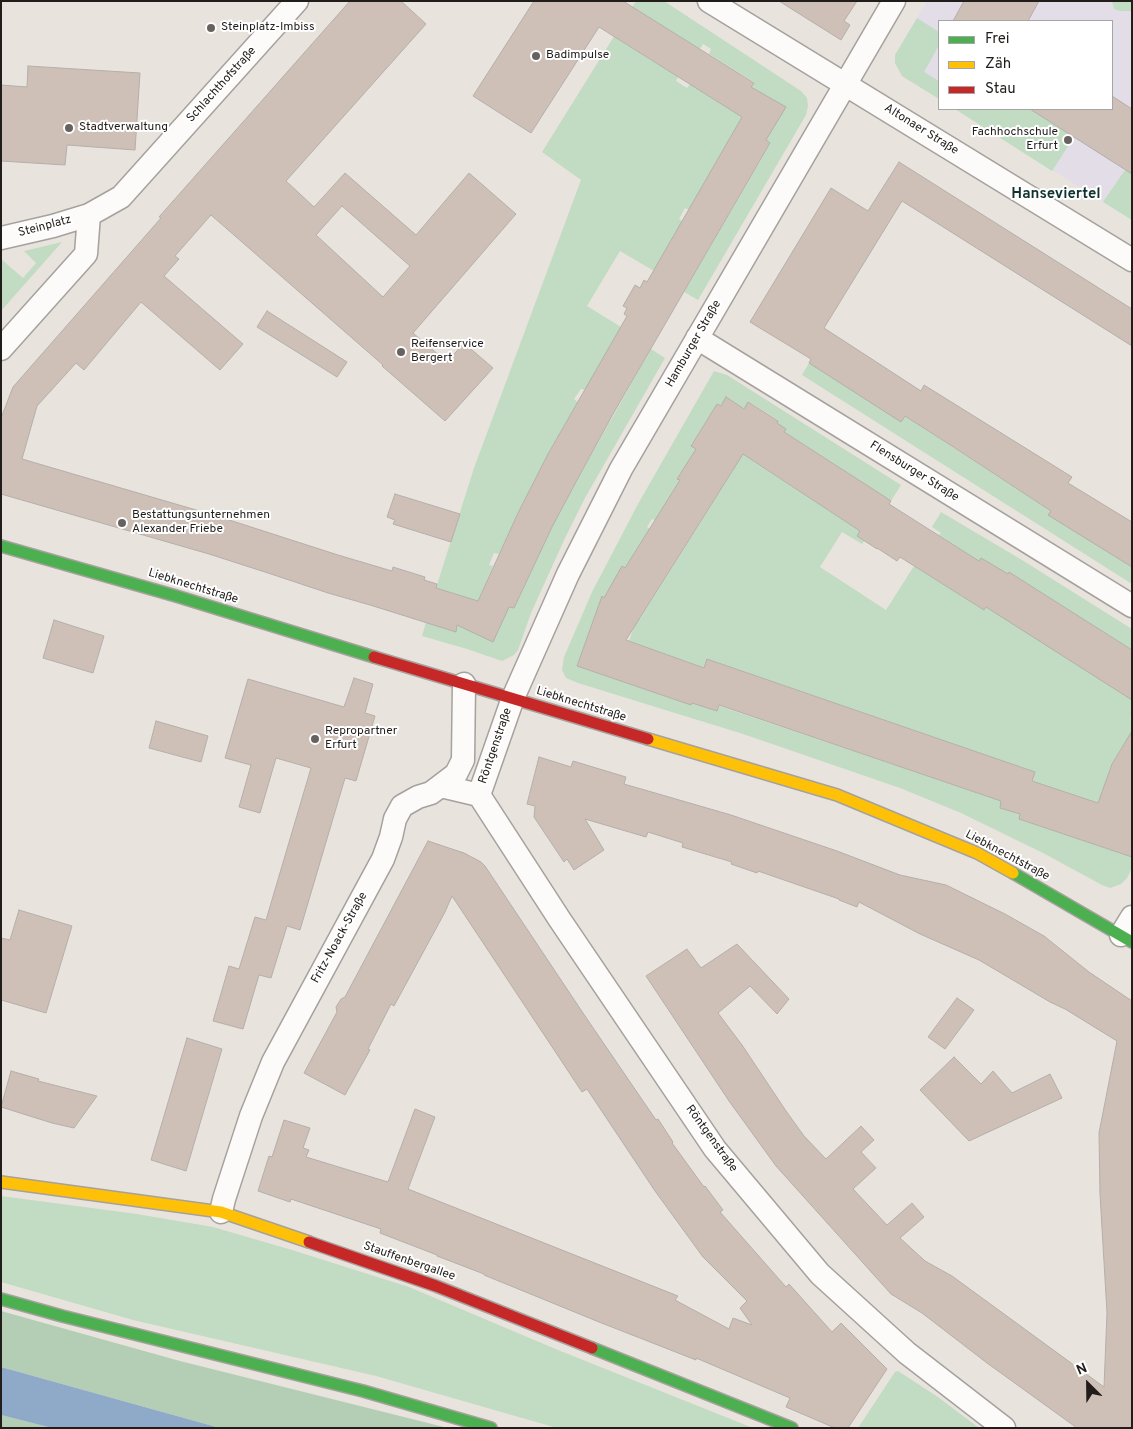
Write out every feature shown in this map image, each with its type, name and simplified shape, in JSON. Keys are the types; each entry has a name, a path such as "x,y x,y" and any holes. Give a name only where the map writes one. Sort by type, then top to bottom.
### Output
{"main road":[{"name":"Liebknechtstraße","path":"1,546 212,607 837,795 976,853 1128,931"},
{"name":"Stauffenbergallee","path":"1,1182 221,1212 436,1286 792,1428"},
{"path":"1,1299 363,1391 491,1428"}],"street":[{"name":"Schlachthofstraße","path":"89,215 121,197 297,1"},
{"name":"Altonaer Straße","path":"709,1 1132,260"},
{"name":"Hamburger Straße","path":"513,698 568,574 620,469 894,1"},
{"name":"Steinplatz","path":"1,238 54,226 89,215"},
{"path":"1,349 86,254 89,215"},
{"name":"Flensburger Straße","path":"697,338 1132,606"},
{"name":"Fritz-Noack-Straße","path":"221,1212 251,1116 273,1062 383,859 392,837 395,819 402,806 418,797 431,793 456,774 463,760 464,684"},
{"name":"Röntgenstraße","path":"479,795 513,698"},
{"name":"Röntgenstraße","path":"441,786 479,795 560,920 715,1148 820,1274 907,1353 1004,1428"}],"shaded area":[{"name":"Fachhochschule Erfurt","path":"927,1 1132,1 1132,220 957,110 1113,110 1113,20 938,20 938,98 902,76 895,63 895,55"}],"green space":[{"path":"636,1 664,1 801,91 807,98 806,115 698,300 684,292 770,144 766,140 751,87 754,82 709,54 711,49 703,44 700,49 637,10 618,39 678,77 676,81 687,88 690,84 742,117 689,210 685,208 679,219 683,221 654,271 620,251 587,306 621,327 585,390 581,389 574,399 578,402 548,454 499,554 494,553 489,565 493,566 478,601 436,588 474,468 581,180 542,152"},
{"path":"1112,1 1132,1 1132,11 1114,9"},
{"path":"917,18 938,31 938,47 924,72 938,80 938,98 902,76 895,63 895,55"},
{"path":"957,110 1032,110 1074,137 1052,171"},
{"path":"1125,170 1132,174 1132,220 1103,202"},
{"path":"62,242 1,311 1,259 23,278 36,263 24,251"},
{"path":"651,349 665,358 585,498 531,613 518,650 514,655 502,661 422,636 426,622 456,631 457,625 509,607 514,608 552,527"},
{"path":"809,363 905,416 1051,511 1132,567 1132,584 802,375"},
{"path":"714,371 727,375 901,485 891,501 784,432 777,423 778,420 749,402 744,409 726,398 721,406 717,404 691,445 697,449 677,478 680,480 655,520 652,519 647,527 650,529 625,568 604,598 602,597 577,666 691,705 692,703 717,711 719,706 1002,801 1000,808 1020,814 1019,819 1132,857 1132,868 1127,878 1121,884 1110,888 1102,885 1043,853 961,813 900,788 743,734 566,678 562,670 564,657 592,592 638,504"},
{"path":"740,445 753,461 868,536 862,544 842,532 820,567 886,610 914,566 984,610 986,607 1132,689 1132,715 1130,719 1132,720 1132,731 1112,764 1106,779 1108,806 1032,781 1035,772 708,659 704,668 629,641 637,618 640,619 732,472"},
{"path":"941,512 1132,629 1132,650 1009,572 1006,577 981,558 979,561 939,535 941,533 932,527"},
{"path":"1,1196 137,1214 213,1227 292,1250 409,1287 558,1350 753,1428 557,1428 376,1376 133,1320 1,1282"},
{"path":"1,1311 180,1361 448,1428 220,1428 1,1367"},
{"path":"898,1371 938,1397 979,1428 858,1428 895,1372"},
{"path":"1,1415 52,1428 1,1428"}],"water":[{"path":"1,1367 220,1428 52,1428 1,1415"}],"building":[{"path":"350,1 401,1 426,24 286,181 314,207 345,173 416,235 469,173 516,214 413,333 447,362 464,343 493,368 445,421 211,215 175,256 179,259 164,276 243,344 220,370 141,302 84,370 76,363 37,406 22,459 220,517 392,571 393,567 425,577 424,580 437,584 436,588 478,601 518,513 548,454 627,316 624,314 627,308 623,306 635,285 640,288 644,280 647,282 742,117 599,27 531,133 473,96 534,1 623,1 754,83 751,87 786,107 766,140 770,143 613,414 552,527 514,608 509,607 493,642 457,625 456,632 209,554 1,494 1,418 13,387 161,218 159,217","holes":["342,206 410,266 383,297 316,235"]},
{"path":"779,1 857,1 844,21 850,25 841,40"},
{"path":"964,1 1039,1 1029,20 954,20"},
{"name":"Stadtverwaltung","path":"28,66 140,73 135,150 67,145 65,165 1,161 1,85 27,87"},
{"path":"1113,97 1132,109 1132,174 1032,110 1113,110"},
{"path":"899,162 1132,309 1132,346 902,201 824,328 921,391 924,385 1072,477 1068,483 1132,522 1132,567 1048,515 1051,511 955,448 905,416 901,422 809,363 811,359 750,322 831,188 868,211"},
{"path":"267,311 347,362 337,377 257,327"},
{"path":"726,397 744,409 748,402 778,421 777,423 786,429 784,432 891,501 889,504 979,561 981,558 1008,574 1009,572 1132,650 1132,700 986,607 984,610 900,557 897,561 877,549 857,536 860,531 743,454 626,640 704,668 707,659 1035,772 1032,781 1098,803 1112,764 1132,731 1132,857 1019,819 1020,814 1000,808 1001,801 719,705 717,711 692,703 691,705 577,666 602,596 604,598 622,566 625,568 680,480 677,479 696,449 691,446 717,404 721,406"},
{"path":"395,494 460,514 451,542 393,524 395,520 387,517"},
{"path":"54,620 104,636 93,673 43,658"},
{"path":"354,678 373,684 365,713 375,716 356,781 345,778 300,930 287,926 271,978 259,975 243,1029 213,1021 229,966 239,969 255,917 266,920 311,768 276,758 260,813 239,807 251,765 225,758 248,679 344,707"},
{"path":"156,721 208,736 201,762 149,748"},
{"path":"539,757 571,767 573,761 626,777 624,784 731,815 837,851 900,875 946,885 1005,914 1044,936 1089,972 1132,1001 1132,1428 1077,1428 922,1313 891,1294 776,1166 729,1101 646,976 687,949 701,968 737,944 789,999 777,1014 750,986 718,1013 804,1136 826,1159 861,1126 874,1140 861,1152 876,1168 853,1189 887,1225 912,1203 924,1217 900,1238 925,1261 952,1276 1104,1387 1107,1313 1100,1194 1099,1133 1117,1041 979,960 920,934 859,902 857,907 758,871 757,873 731,864 732,862 682,847 683,843 648,832 646,837 585,819 604,850 574,870 567,859 564,862 534,817 535,806 527,804"},
{"path":"428,841 464,853 485,866 656,1120 658,1119 672,1143 723,1210 720,1212 786,1287 789,1284 832,1332 841,1323 887,1369 848,1428 835,1428 786,1407 790,1398 696,1358 696,1360 599,1322 380,1233 381,1229 291,1199 290,1202 258,1191 269,1156 272,1157 284,1120 310,1128 303,1148 309,1150 306,1157 388,1182 415,1109 435,1117 408,1189 678,1296 675,1300 729,1329 733,1318 752,1325 740,1308 747,1301 703,1257 655,1191 587,1089 582,1092 452,896 394,1006 391,1004 368,1049 370,1050 345,1095 304,1073 337,1012 336,1007 341,999 345,997"},
{"path":"19,910 72,926 46,1013 1,1000 1,938 10,940"},
{"path":"957,998 974,1010 945,1049 928,1037"},
{"path":"187,1038 222,1049 186,1171 151,1160"},
{"path":"954,1057 981,1084 993,1071 1012,1093 1050,1074 1062,1098 969,1141 920,1090"},
{"path":"11,1071 39,1079 38,1081 97,1096 74,1128 52,1123 1,1107"}],"traffic: fast":[{"path":"1,546 176,596 374,657"},
{"path":"1013,873 1132,942"},
{"path":"1,1299 363,1391 491,1428"},
{"path":"592,1348 792,1428"}],"traffic: slow":[{"path":"648,739 837,795 977,853 1013,873"},
{"path":"1,1182 221,1212 309,1242"}],"traffic: jam":[{"path":"374,657 648,739"},
{"path":"309,1242 436,1286 592,1348"}],"place":[{"name":"Steinplatz-Imbiss","path":"211,28"},
{"name":"Badimpulse","path":"536,56"},
{"name":"Stadtverwaltung","path":"69,128"},
{"name":"Fachhochschule Erfurt","path":"1068,140"},
{"name":"Reifenservice Bergert","path":"401,352"},
{"name":"Bestattungsunternehmen Alexander Friebe","path":"122,523"},
{"name":"Repropartner Erfurt","path":"315,739"}],"district":[{"name":"Hanseviertel","path":"1056,195"}]}
